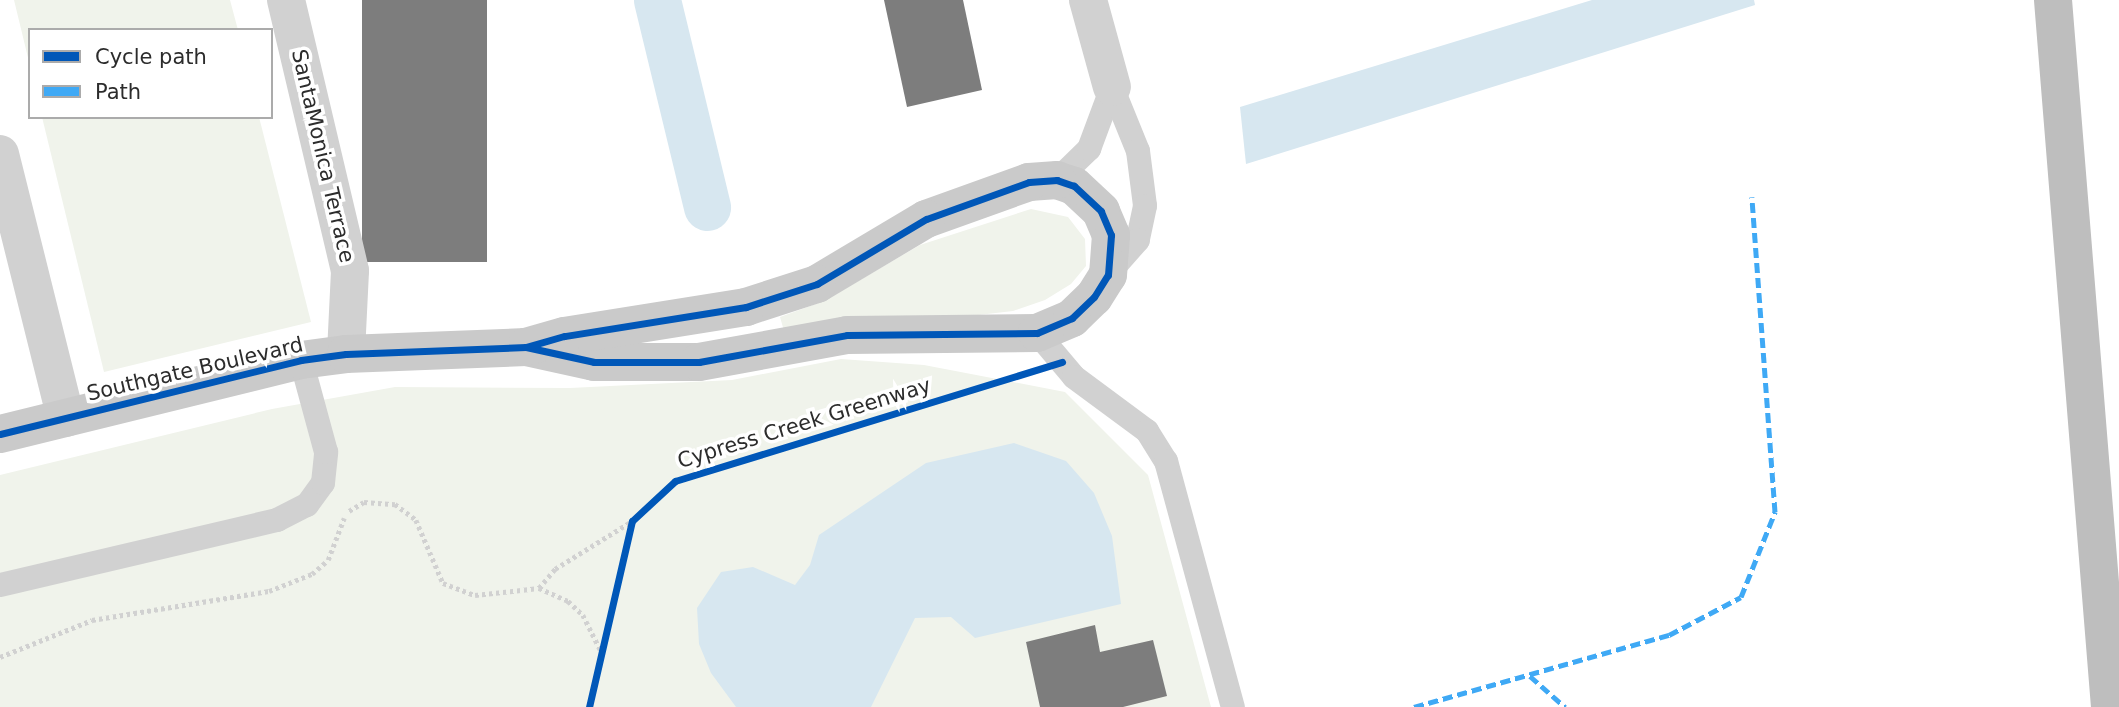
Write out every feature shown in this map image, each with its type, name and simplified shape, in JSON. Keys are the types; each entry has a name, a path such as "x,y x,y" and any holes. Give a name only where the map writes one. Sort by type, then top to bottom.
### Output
{"highway":[{"path":"2053,0 2110,707"}],"street":[{"name":"SantaMonica Terrace","path":"286,0 351,271 345,354"},
{"path":"1088,0 1112,87"},
{"path":"0,154 66,418"},
{"path":"1058,180 1074,186 1101,211 1111,234 1108,275"},
{"name":"Southgate Boulevard","path":"526,347 564,335 746,307 817,284 926,219 1029,182 1058,180"},
{"name":"Southgate Boulevard","path":"0,434 301,360 345,354 526,347 594,362 699,362 847,335 1037,333 1072,318 1094,297 1108,275"}],"lane":[{"path":"1058,180 1089,149 1112,87"},
{"path":"1108,275 1138,240 1145,206 1138,151 1112,87"},
{"path":"1037,333 1074,377 1147,431 1166,461 1233,707"},
{"path":"0,585 277,520 307,505 323,483 326,452 301,360"}],"path":[{"path":"0,657 92,620 269,591 312,574 328,560 346,513 364,502 395,504 416,520 443,583 475,595 539,588 568,601 583,615 601,650"},
{"path":"539,588 555,569 632,521 640,513"},
{"path":"629,534 632,521"},
{"path":"599,662 604,638"}],"shaded area":[{"path":"14,0 230,0 237,28 28,28 28,58"},
{"path":"1592,0 1754,0 1755,5 1246,164 1240,107"},
{"path":"42,119 260,119 311,322 104,372"},
{"path":"1031,209 1068,217 1085,239 1086,266 1071,284 1045,300 1013,311 784,331 780,317 824,301 920,245"},
{"path":"841,359 924,365 1065,392 1148,475 1211,707 0,707 0,475 272,409 395,387 570,388 732,380"},
{"path":"1014,443 1066,461 1094,493 1112,536 1121,604 975,638 951,617 915,618 871,707 736,707 711,673 699,644 697,608 721,572 753,567 795,585 810,565 819,535 926,463"}],"building":[{"path":"362,0 487,0 487,262 362,262"},
{"path":"884,0 963,0 982,90 907,107"},
{"path":"1095,625 1100,652 1153,640 1167,696 1123,707 1040,707 1026,642"}],"waterway":[{"path":"657,0 707,207"}],"marked path":[{"path":"1414,707 1669,635 1741,597 1775,512 1752,197"},
{"path":"1530,676 1565,707"}],"cycle path":[{"path":"0,434 301,360 346,354 526,347 594,362 699,362 847,335 1037,333 1072,318 1094,297 1108,275 1111,235 1101,211 1074,186 1057,180 1029,182 926,219 817,284 746,307 564,336 526,347"},
{"name":"Cypress Creek Greenway","path":"589,707 632,521 675,481 1062,362"}]}
